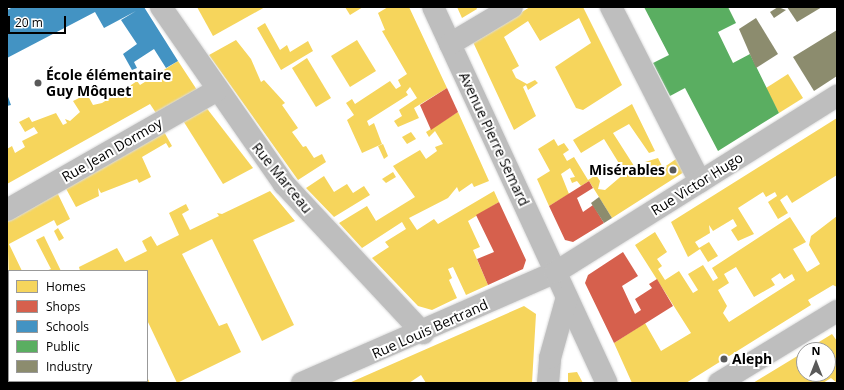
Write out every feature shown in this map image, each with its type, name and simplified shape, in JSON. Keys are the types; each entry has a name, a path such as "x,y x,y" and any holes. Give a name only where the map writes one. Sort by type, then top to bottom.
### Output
{"street":[{"name":"Rue Marceau","path":"161,7 217,90 290,191 423,333"},
{"name":"Avenue Pierre Semard","path":"433,7 607,383"},
{"path":"450,44 512,7"},
{"path":"611,7 700,182"},
{"name":"Rue Jean Dormoy","path":"7,210 217,90"},
{"name":"Rue Victor Hugo","path":"556,272 837,96"},
{"name":"Rue Louis Bertrand","path":"302,383 423,333 556,272"},
{"path":"548,383 550,358 567,297"},
{"path":"719,383 837,311"}],"building: Homes":[{"path":"197,7 265,7 213,36"},
{"path":"345,7 363,7 350,15"},
{"path":"388,7 409,7 447,88 414,108 419,118 398,127 394,121 402,116 399,110 417,98 410,87 406,92 408,95 367,121 369,126 374,123 382,144 362,153 347,120 354,115 346,103 352,99 355,104 390,81 396,89 401,86 398,80 407,74 382,31 385,30 378,13"},
{"path":"457,7 476,7 477,9 462,18"},
{"path":"530,7 583,7 622,85 583,110 576,108 555,67 591,43 579,18 540,41 528,21 504,37 519,66 512,70 516,78 527,84 535,80 538,83 528,90 526,85 523,87 536,116 514,130 473,42"},
{"path":"265,23 280,50 287,45 290,52 308,41 313,51 281,70 257,28"},
{"path":"236,40 251,59 261,82 264,80 285,103 282,105 298,128 292,132 303,147 306,146 314,158 322,154 326,162 298,180 209,55"},
{"path":"357,40 376,71 350,87 331,56"},
{"path":"307,58 331,98 316,107 292,68"},
{"path":"178,61 197,90 156,113 150,104 7,184 7,149 12,146 15,153 25,147 22,141 38,133 34,127 25,132 19,122 29,117 32,122 56,113 63,125 67,123 65,119 70,121 80,112 73,101 87,94 93,105 102,103 110,98 107,94 115,89 118,94 137,81 140,85"},
{"path":"788,74 803,98 779,113 766,88"},
{"path":"632,104 655,151 649,153 629,124 613,133 636,169 635,173 647,166 645,162 658,158 663,168 676,159 684,172 612,218 589,181 581,186 577,181 572,183 570,178 575,177 570,168 561,174 569,194 549,206 537,179 550,171 538,149 554,139 558,146 564,143 569,150 563,154 567,161 574,157 588,180 596,175 600,181 598,189 605,190 625,173 604,139 581,153 573,140"},
{"path":"205,106 253,168 223,184 182,119"},
{"path":"458,112 489,181 474,187 472,183 459,192 457,187 448,198 409,218 417,230 434,219 438,224 494,191 499,202 468,221 480,247 473,250 488,285 466,295 453,267 448,269 452,278 449,280 457,298 432,310 418,306 372,258 389,247 385,242 406,229 402,222 362,248 339,223 367,206 376,221 415,197 393,166 420,150 426,159 437,151 435,147 443,144 435,131 429,137 426,132"},
{"path":"837,118 837,175 792,203 787,195 780,200 788,213 778,219 768,202 777,196 775,192 766,197 763,192 738,208 754,234 738,241 731,230 737,226 733,219 713,231 709,225 710,233 695,242 699,248 709,242 718,256 708,262 700,249 688,257 671,222"},
{"path":"163,130 172,146 169,148 166,143 142,157 151,177 139,183 137,179 101,193 98,188 99,196 76,207 64,185"},
{"path":"411,132 416,139 407,144 402,137"},
{"path":"383,144 388,156 384,159 378,146"},
{"path":"393,172 396,177 386,183 382,179"},
{"path":"324,176 334,192 347,184 353,193 364,186 370,195 334,217 306,188"},
{"path":"56,190 70,219 57,226 54,220 9,244 22,270 9,270 7,218"},
{"path":"270,191 295,221 253,240 294,325 262,341 212,239 182,254 219,326 227,323 241,352 177,383 148,322 148,270 80,270 79,267 117,248 125,262 147,251 142,241 151,236 157,246 179,235 169,213 186,204 189,210 182,214 190,230 219,216 217,213 222,214"},
{"path":"837,216 837,287 833,285 808,300 811,305 686,383 632,383 614,343 645,323 661,351 691,333 635,245 655,232 667,252 657,259 662,266 658,269 665,280 679,271 693,293 698,290 688,274 703,265 713,281 718,278 712,268 790,217 806,242 793,249 807,272 820,264 809,245 811,236","holes":["736,267 754,297 775,285 771,279 780,273 784,279 792,274 795,280 729,322 723,313 727,306 718,290 729,283 724,274"]},
{"path":"58,228 64,238 59,241 54,231"},
{"path":"44,236 61,270 48,270 51,269 36,240"},
{"path":"524,306 536,314 532,383 426,383 421,375 409,383 349,383"},
{"path":"832,334 837,341 837,383 836,342 819,342"},
{"path":"7,354 8,382 22,383 7,383"},
{"path":"796,357 796,382 825,382 823,383 753,383"},
{"path":"577,372 583,383 568,383 568,373"},
{"path":"148,379 150,383 127,382 148,382"},
{"path":"62,382 87,383 63,383"}],"building: Shops":[{"path":"447,88 458,112 431,130 420,105"},
{"path":"589,181 593,188 577,198 583,212 593,205 604,223 573,242 565,240 549,206"},
{"path":"499,202 526,260 523,269 488,285 477,259 494,252 476,215"},
{"path":"623,252 638,276 622,286 635,314 641,310 635,299 652,288 649,284 657,279 673,306 614,343 585,283 588,275"}],"building: Schools":[{"path":"13,7 144,7 178,61 166,68 154,49 134,62 137,68 132,70 123,54 137,44 121,20 136,11 104,28 95,12 7,58 7,10"},
{"path":"7,94 11,105 7,106"}],"building: Public":[{"path":"644,7 728,7 736,23 718,32 733,63 750,54 779,113 718,151 685,88 670,96 653,63 669,55"}],"building: Industry":[{"path":"778,7 786,10 774,18 770,12"},
{"path":"787,7 822,7 797,22"},
{"path":"756,18 778,54 756,68 739,29"},
{"path":"837,30 837,76 814,91 793,57"},
{"path":"599,197 612,218 604,223 591,203"}],"place":[{"name":"École élémentaire Guy Môquet","path":"38,83"},
{"name":"Misérables","path":"673,170"},
{"name":"Aleph","path":"724,359"}]}
